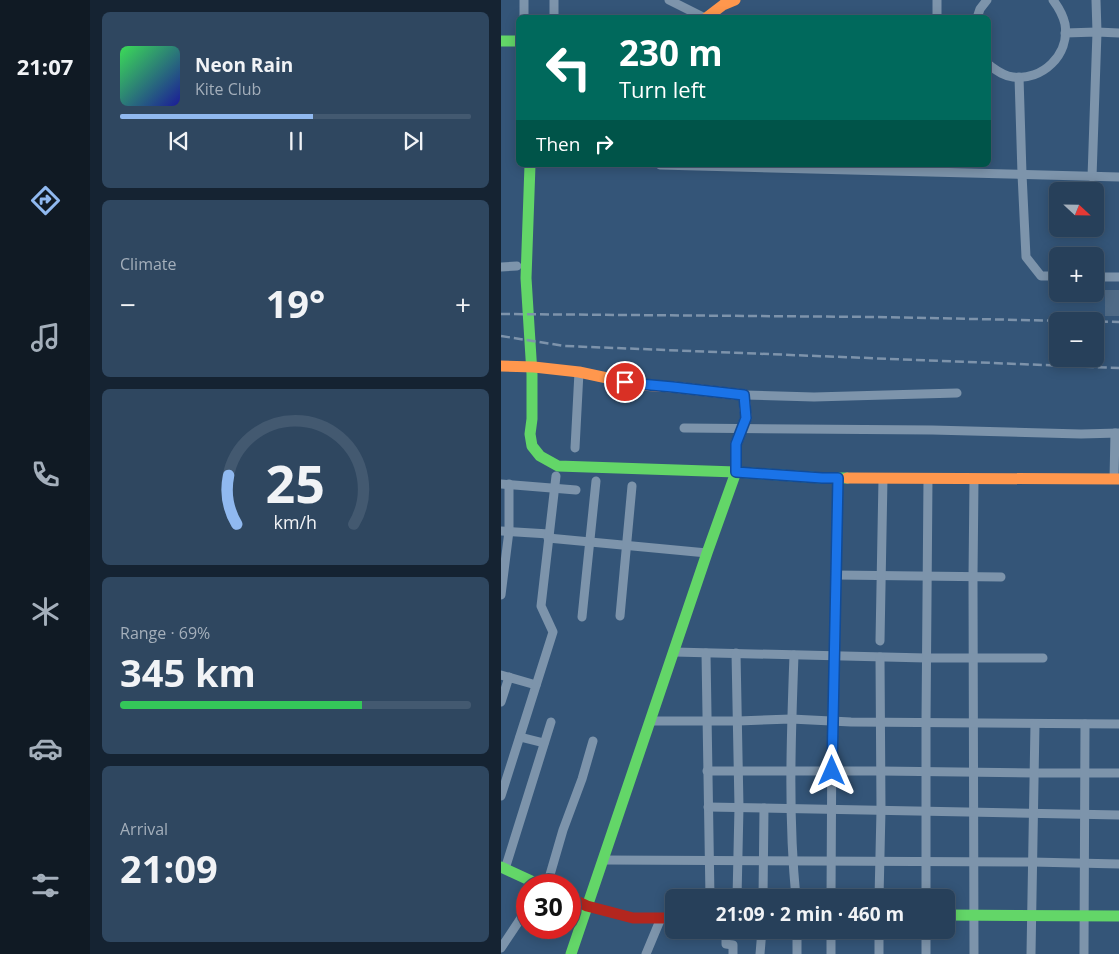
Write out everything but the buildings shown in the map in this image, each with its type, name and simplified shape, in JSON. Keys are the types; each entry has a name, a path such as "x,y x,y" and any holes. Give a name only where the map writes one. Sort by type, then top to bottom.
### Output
{"street":[{"path":"524,0 524,15"},
{"path":"554,0 554,15"},
{"path":"669,0 700,15"},
{"path":"710,15 723,5 735,0"},
{"path":"937,0 937,15"},
{"path":"978,15 987,0"},
{"path":"991,67 998,72 1011,77 1026,77 1040,73 1052,65 1060,53 1065,40 1065,26 1061,12 1053,0"},
{"path":"1092,176 1097,0"},
{"path":"1065,33 1119,33"},
{"path":"501,41 516,40"},
{"path":"1019,77 1021,174 1026,257 1041,276 1049,276"},
{"path":"530,167 526,278 532,374 530,434 533,446 540,456 557,471 736,472 822,478 1117,479 1117,433 684,428"},
{"path":"799,167 938,169 1119,177"},
{"path":"501,266 517,266"},
{"path":"1104,277 1119,277"},
{"path":"501,366 534,367 579,372 640,384 744,395 814,397 957,393"},
{"path":"575,448 579,372"},
{"path":"571,954 736,472 736,444 746,418 744,395"},
{"path":"501,796 553,632 541,606 557,471"},
{"path":"831,889 832,721 838,478"},
{"path":"881,641 883,478"},
{"path":"926,889 926,576 928,478"},
{"path":"974,478 974,954"},
{"path":"582,617 596,481"},
{"path":"501,595 505,531 505,484 576,490"},
{"path":"619,616 632,486"},
{"path":"505,531 589,542 707,553"},
{"path":"836,575 1001,577"},
{"path":"674,652 926,658 1043,658"},
{"path":"706,653 710,889"},
{"path":"736,654 739,771 737,889"},
{"path":"794,655 790,808 795,889"},
{"path":"879,889 880,657"},
{"path":"501,702 505,676 536,685"},
{"path":"651,721 791,719 880,722 1119,724"},
{"path":"516,874 503,868 551,722"},
{"path":"1031,954 1035,724"},
{"path":"1084,954 1085,724"},
{"path":"520,737 544,743"},
{"path":"550,874 593,741"},
{"path":"707,771 1119,773"},
{"path":"708,807 1119,815"},
{"path":"763,889 764,808"},
{"path":"603,860 1119,864"},
{"path":"581,903 633,918 665,918"},
{"path":"955,915 1119,916"},
{"path":"647,954 661,918"},
{"path":"501,948 516,926"},
{"path":"726,939 726,944 733,945 733,954"},
{"path":"760,954 761,939"},
{"path":"797,939 797,954"},
{"path":"831,939 831,954"},
{"path":"879,939 879,954"},
{"path":"926,939 926,954"}],"railway":[{"path":"501,314 878,317 1119,322"},
{"path":"501,336 565,346 1119,368"}],"traffic: fast":[{"path":"501,41 516,41"},
{"path":"530,167 526,278 532,374 530,434 532,446 540,456 558,466 847,478"},
{"path":"571,954 736,472 736,459"},
{"path":"501,867 516,874"},
{"path":"955,915 1119,916"}],"traffic: slow":[{"path":"710,15 723,5 735,0"},
{"path":"501,366 534,367 579,372 640,385 744,395 746,418 736,444 736,459"},
{"path":"847,478 1119,479"}],"traffic: jam":[{"path":"581,903 633,918 665,918"}],"route":[{"path":"625,382 744,395 746,418 736,444 736,472 838,478 832,771"}]}
